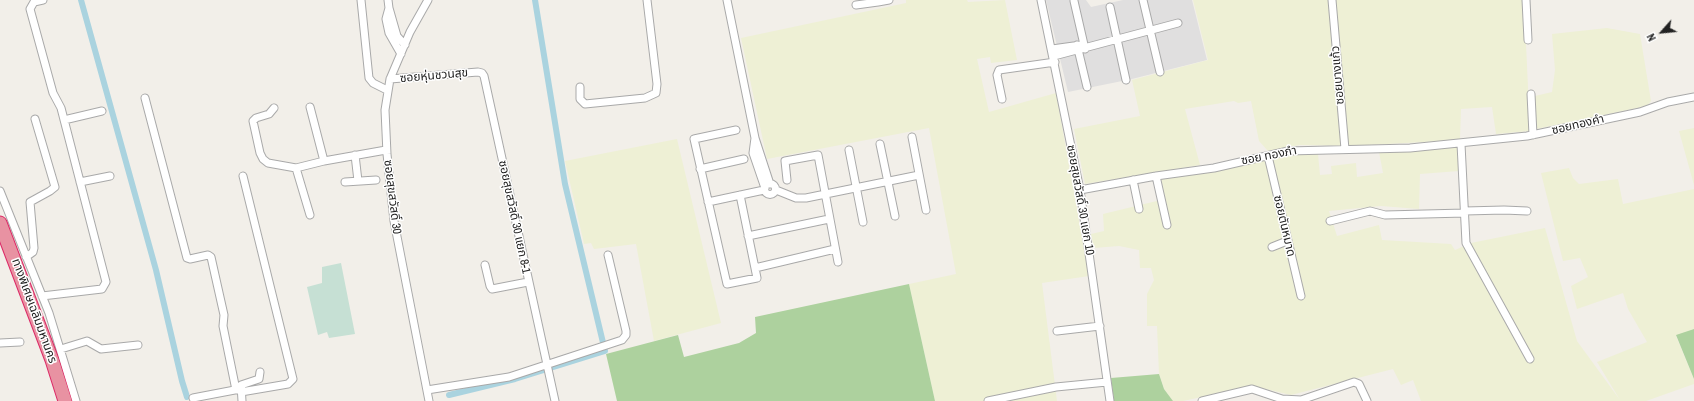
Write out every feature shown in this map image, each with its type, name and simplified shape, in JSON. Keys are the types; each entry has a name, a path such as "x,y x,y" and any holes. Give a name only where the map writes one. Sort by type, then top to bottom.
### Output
{"highway":[{"name":"ทางพิเศษเฉลิมมหานคร","path":"0,223 52,360 65,401"},
{"name":"ทางพิเศษเฉลิมมหานคร","path":"0,243 35,336 56,401"}],"street":[{"path":"42,296 102,289 105,287 106,282 59,102 53,92 30,9 34,2 43,0"},
{"path":"361,0 368,74 373,84 387,90"},
{"path":"388,0 398,36 405,45"},
{"name":"ซอยสุขสวัสดิ์ 30","path":"428,0 405,45 390,79 387,90 385,110 386,150 394,221 429,401"},
{"path":"580,87 580,99 585,104 646,98 656,93 657,84 647,0"},
{"path":"727,0 755,138 753,153 769,195 773,194 776,190 800,198 919,175"},
{"path":"856,5 889,0"},
{"name":"ซอยสุขสวัสดิ์ 30 แยก 10","path":"1042,0 1080,190 1110,401"},
{"path":"1143,0 1160,72"},
{"name":"ซอยบางแก้ว","path":"1332,0 1345,149"},
{"path":"1526,0 1528,40"},
{"path":"1074,1 1083,47 1087,87"},
{"path":"1110,7 1126,80"},
{"path":"389,8 386,19 389,33 401,54"},
{"path":"1002,99 997,75 999,70 1178,23"},
{"name":"ซอยหุ่นชวนสุข","path":"390,79 478,72"},
{"name":"ซอยสุขสวัสดิ์ 30 แยก 8-1","path":"478,72 482,73 484,76 555,401"},
{"path":"1531,94 1531,135"},
{"name":"ซอยทองคำ","path":"1461,144 1531,135 1640,112 1668,102 1694,97"},
{"path":"145,98 187,258 190,259 208,255 211,257 224,315 223,326 242,401"},
{"path":"310,107 324,161"},
{"path":"274,108 269,114 256,118 252,121 260,153 263,159 268,163 296,168 324,161 386,150"},
{"path":"64,120 102,111"},
{"path":"26,257 31,254 34,248 30,202 55,187 35,119"},
{"path":"736,130 694,139 727,284 757,278 740,195"},
{"path":"912,137 926,210"},
{"path":"880,144 895,216"},
{"path":"1461,144 1466,243 1530,359"},
{"name":"ซอย ทองภํา","path":"1080,190 1156,176 1214,168 1296,150 1410,148 1461,144"},
{"path":"848,150 863,222"},
{"path":"355,155 358,181"},
{"path":"788,180 785,161 818,155 838,262"},
{"name":"ซอยตันหมาด","path":"1268,156 1301,296"},
{"path":"700,169 744,159"},
{"path":"296,168 310,215"},
{"path":"80,182 110,176"},
{"path":"192,398 288,384 293,379 244,176"},
{"path":"1156,176 1167,225"},
{"path":"345,182 376,180"},
{"path":"1133,180 1139,209"},
{"path":"708,202 740,195 766,187"},
{"path":"0,191 42,296 61,349 76,401"},
{"path":"1330,221 1370,211 1385,215 1504,210 1527,211"},
{"path":"748,236 830,219"},
{"path":"0,234 34,321 60,401"},
{"path":"1272,247 1287,241"},
{"path":"755,268 835,249"},
{"path":"427,390 504,378 547,369 596,348 622,340 626,335 608,255"},
{"path":"485,265 492,289 528,282"},
{"path":"1057,331 1100,326"},
{"path":"61,349 86,341 101,349 138,345"},
{"path":"0,343 20,342"},
{"path":"239,390 243,383 259,379 260,372"},
{"path":"988,401 1056,387 1107,382"},
{"path":"1202,401 1252,389 1282,399 1302,400 1358,382 1367,401"},
{"path":"1233,393 1234,401"}],"shaded area":[{"path":"1046,0 1086,0 1091,7 1123,0 1192,0 1207,60 1132,79 1068,92"}],"green space":[{"path":"906,0 967,0 968,2 1005,0 1017,60 991,63 990,57 977,59 989,112 1056,93 1089,276 1042,283 1057,401 935,401 909,284 956,274 929,128 767,159 741,38 906,3"},
{"path":"1193,0 1524,0 1530,131 1496,134 1492,107 1461,109 1460,140 1351,146 1300,145 1268,151 1259,141 1251,101 1238,103 1234,101 1185,109 1200,165 1085,184 1074,129 1140,116 1132,80 1208,60"},
{"path":"1607,28 1640,34 1651,101 1647,106 1536,129 1535,96 1552,92 1555,70 1552,34"},
{"path":"1694,128 1694,185 1679,131"},
{"path":"677,139 721,323 654,341 636,244 594,249 591,243 584,244 565,161"},
{"path":"1457,147 1459,171 1420,174 1419,209 1381,206 1329,211 1337,236 1379,225 1382,240 1451,244 1455,250 1471,243 1545,228 1577,341 1620,400 1597,362 1647,342 1628,309 1623,293 1577,309 1571,286 1588,277 1580,258 1563,261 1541,173 1569,168 1573,178 1579,184 1618,179 1623,204 1694,189 1694,329 1676,336 1694,379 1694,384 1646,401 1421,401 1413,380 1401,385 1393,369 1291,395 1253,386 1183,401 1173,401 1164,389 1159,374 1157,326 1147,326 1147,294 1154,280 1151,268 1140,268 1139,250 1119,246 1094,248 1091,234 1104,231 1103,214 1165,199 1161,177 1282,154 1304,152 1318,154 1320,175 1332,174 1331,166 1356,163 1357,177 1383,173 1379,152"},
{"path":"341,263 355,334 329,338 327,332 318,335 307,287 322,283 322,267"},
{"path":"909,284 935,401 617,401 606,354 678,335 684,357 739,343 756,333 755,317"},
{"path":"1694,329 1694,379 1676,335"},
{"path":"1159,374 1164,389 1173,401 1114,401 1111,378"}],"waterway":[{"path":"81,0 156,270 187,397"},
{"path":"449,395 515,379 605,351 565,184 535,0"}]}
